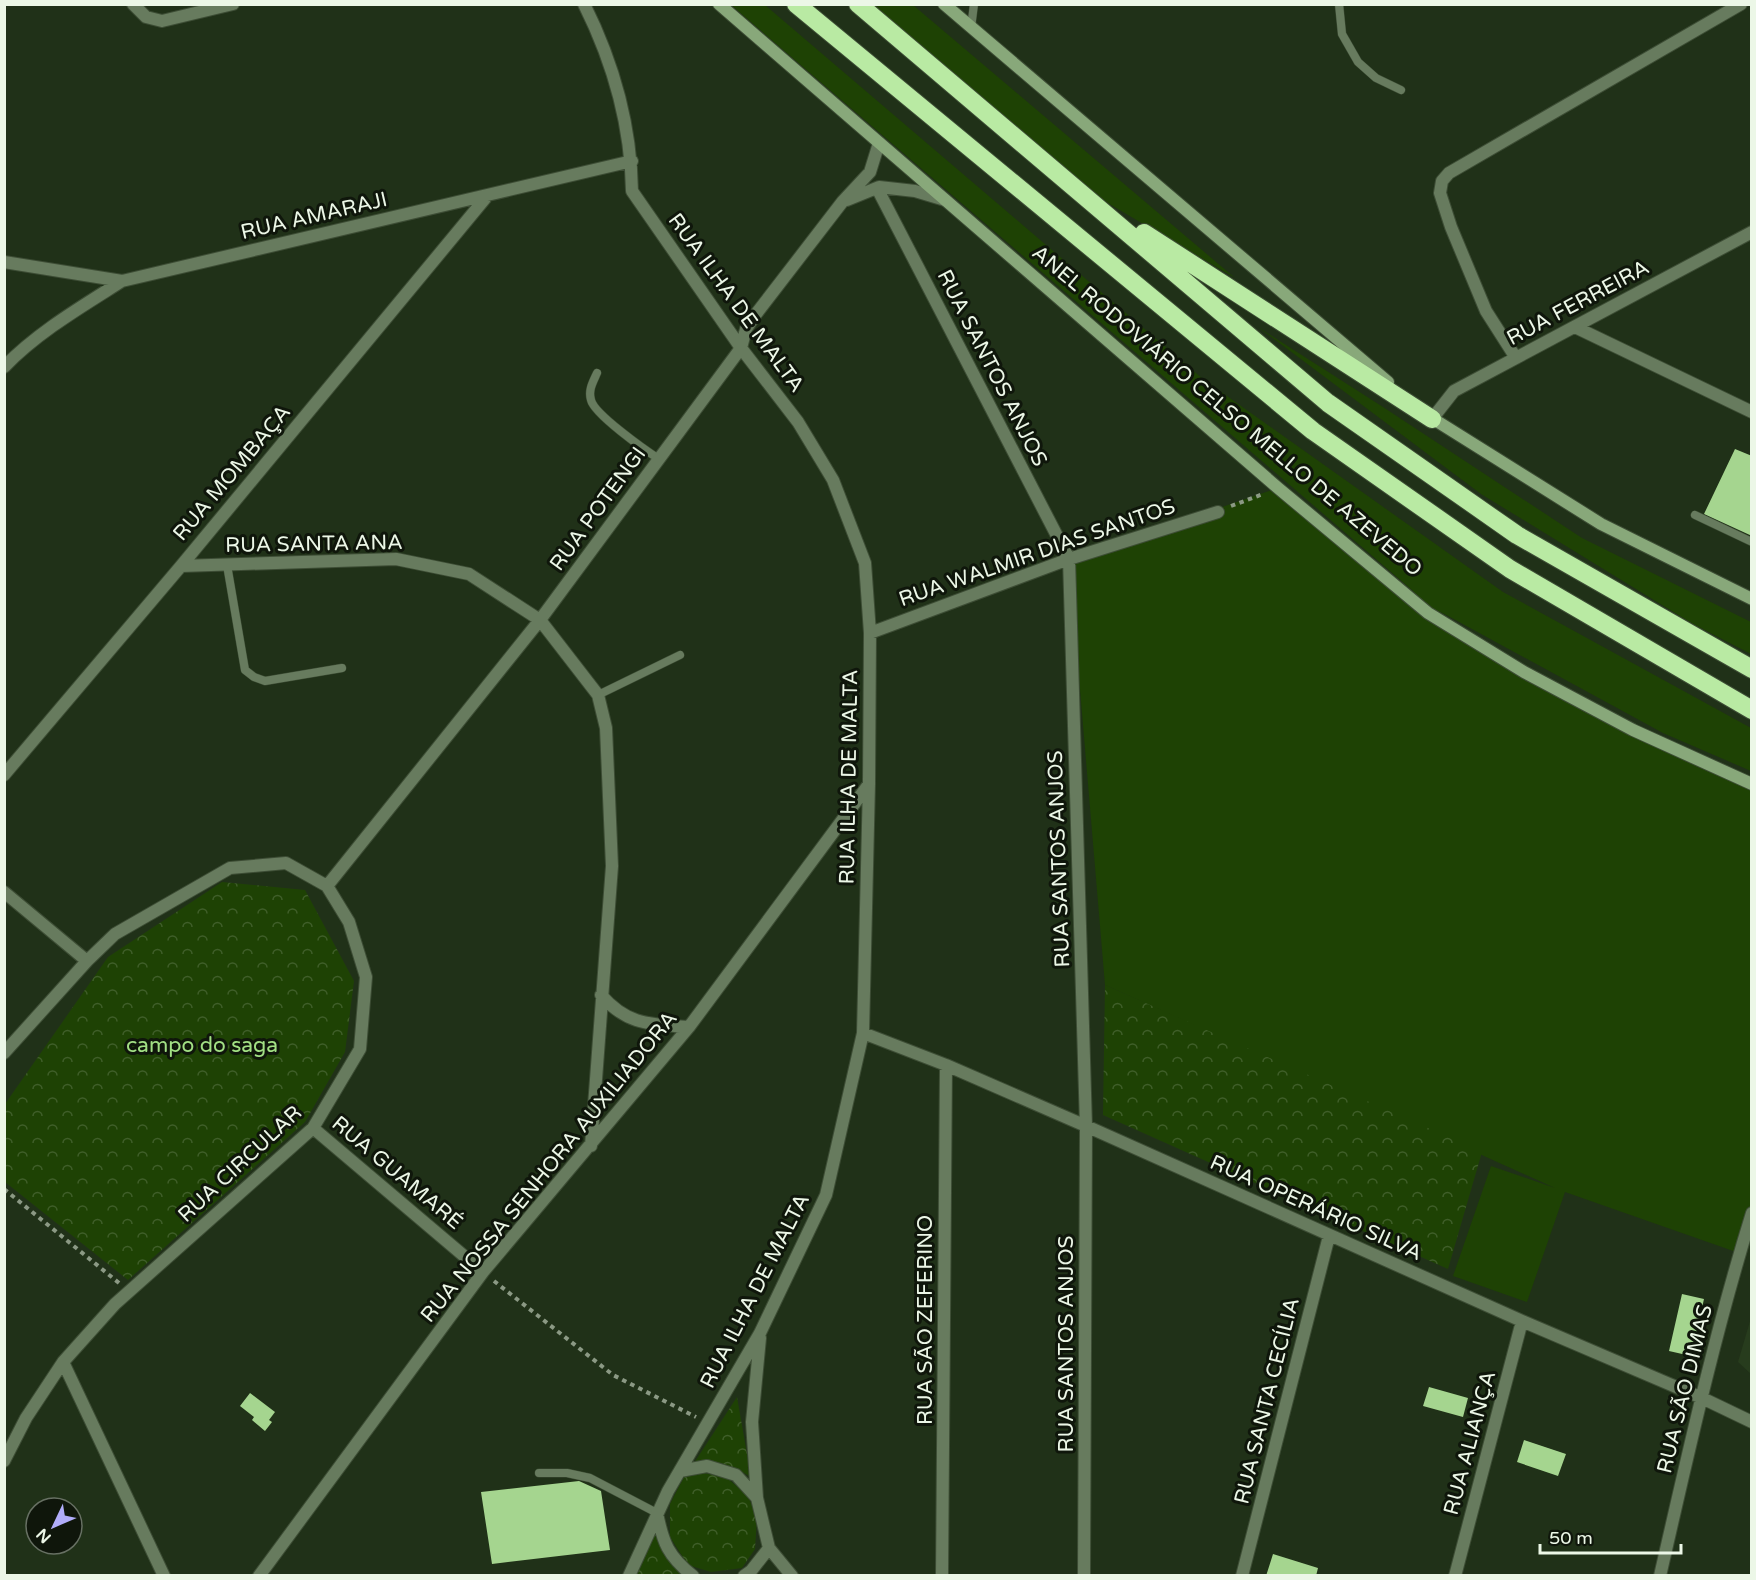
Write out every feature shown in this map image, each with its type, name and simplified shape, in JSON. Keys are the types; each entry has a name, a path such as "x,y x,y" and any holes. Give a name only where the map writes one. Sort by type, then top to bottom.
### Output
{"highway":[{"name":"ANEL RODOVIÁRIO CELSO MELLO DE AZEVEDO","path":"796,4 1313,431 1510,569 1752,710"},
{"path":"858,4 1328,403 1517,535 1752,669"},
{"path":"1084,195 1432,419"}],"main road":[{"name":"ANEL RODOVIÁRIO CELSO MELLO DE AZEVEDO","path":"719,4 1278,488 1428,613 1524,672 1633,730 1752,784"},
{"path":"944,4 1432,419 1601,524 1752,598"}],"street":[{"path":"133,4 146,17 162,21 233,4"},
{"name":"RUA ILHA DE MALTA","path":"584,4 620,95 632,161 632,192 741,348 798,422 833,480 865,563 870,633 863,1033 826,1195 760,1334 657,1513 629,1575"},
{"path":"1516,358 1486,311 1451,227 1440,193 1442,181 1449,173 1741,4"},
{"name":"RUA POTENGI","path":"327,886 540,620 741,348 746,329 756,314 843,201 870,172 879,143"},
{"name":"RUA AMARAJI","path":"4,262 122,281 632,161"},
{"path":"843,201 877,188 915,191 945,200"},
{"name":"RUA SANTOS ANJOS","path":"877,188 1070,559 1086,1126 1084,1575"},
{"name":"RUA MOMBAÇA","path":"4,775 181,566 488,195"},
{"name":"RUA FERREIRA","path":"1432,419 1454,391 1752,232"},
{"path":"4,367 18,352 67,316 122,281"},
{"path":"1575,327 1752,412"},
{"name":"RUA WALMIR DIAS SANTOS","path":"870,633 1070,559 1218,512"},
{"name":"RUA SANTA ANA","path":"181,566 396,559 469,574 540,620 598,695 606,728 612,866 591,1146"},
{"name":"RUA NOSSA SENHORA AUXILIADORA","path":"259,1575 483,1272 689,1027 869,784"},
{"name":"RUA CIRCULAR","path":"4,1053 87,961 115,934 230,868 286,863 327,886 349,922 366,977 360,1049 313,1128 115,1304 63,1362 26,1418 4,1461"},
{"path":"4,892 87,961"},
{"path":"601,995 611,1007 625,1017 646,1023 689,1027"},
{"name":"RUA OPERÁRIO SILVA","path":"863,1033 946,1065 1086,1126 1329,1236 1702,1398 1752,1422"},
{"name":"RUA SÃO ZEFERINO","path":"942,1575 946,1065"},
{"name":"RUA GUAMARÉ","path":"313,1128 483,1272"},
{"name":"RUA SÃO DIMAS","path":"1659,1575 1739,1253 1752,1213"},
{"name":"RUA SANTA CECÍLIA","path":"1242,1575 1329,1236"},
{"name":"RUA ALIANÇA","path":"1455,1575 1522,1321"},
{"path":"760,1334 752,1422 757,1498 769,1548 792,1575"},
{"path":"63,1362 164,1575"},
{"path":"680,1471 707,1466 736,1475 757,1498"},
{"path":"657,1513 662,1535 675,1562 693,1575"},
{"path":"744,1575 751,1571 769,1548"}],"lane":[{"path":"971,28 974,4"},
{"path":"1339,4 1342,34 1358,62 1376,78 1401,90"},
{"path":"597,373 590,391 591,402 600,414 659,459"},
{"path":"1695,515 1752,542"},
{"path":"227,565 245,670 265,681 342,668"},
{"path":"598,695 680,655"},
{"path":"539,1473 567,1473 590,1478 657,1513"}],"path":[{"path":"1218,512 1278,488"},
{"path":"4,1189 129,1291"},
{"path":"483,1272 613,1375 708,1423"}],"shaded area":[{"path":"1751,1318 1751,1374 1738,1362"}],"green space":[{"path":"731,5 765,5 1203,379 1503,592 1751,728 1751,771 1663,733 1439,611 1524,672 1751,784 1752,1212 1739,1253 1565,1192 1527,1302 1453,1276 1491,1166 1555,1188 1105,985 1069,559 1278,488 1419,596"},
{"path":"870,5 913,5 1235,278 1106,202"},
{"path":"1258,327 1582,538 1751,622 1751,654 1693,624 1481,494"},
{"name":"campo do saga","path":"222,882 305,890 354,981 345,1052 305,1122 128,1280 5,1182 5,1104 108,957"},
{"path":"1105,985 1482,1152 1448,1269 1103,1115"},
{"path":"737,1397 751,1477 723,1464 694,1463"},
{"path":"704,1473 727,1478 748,1496 757,1518 755,1549 742,1568 711,1572 688,1565 670,1537 670,1504 685,1475"},
{"path":"655,1529 665,1555 683,1575 634,1576"}],"building":[{"path":"1735,449 1752,456 1752,536 1704,514"},
{"path":"1682,1294 1704,1299 1691,1356 1669,1351"},
{"path":"1429,1387 1468,1398 1463,1417 1423,1406"},
{"path":"250,1393 275,1412 269,1420 272,1422 265,1431 252,1420 254,1417 240,1406"},
{"path":"1524,1440 1566,1454 1558,1476 1517,1462"},
{"path":"579,1481 601,1491 610,1550 492,1564 481,1492"},
{"path":"1273,1554 1318,1568 1316,1576 1266,1576"}]}
